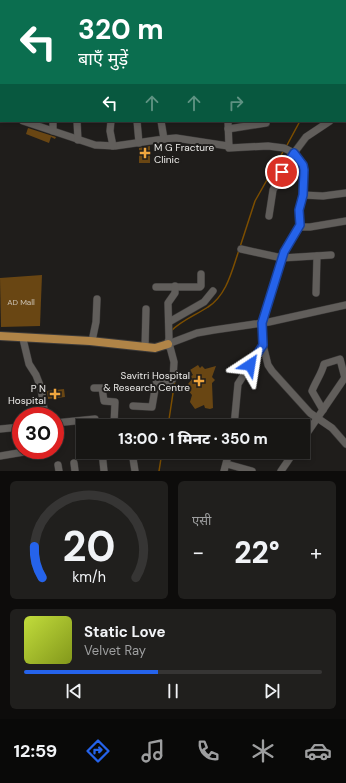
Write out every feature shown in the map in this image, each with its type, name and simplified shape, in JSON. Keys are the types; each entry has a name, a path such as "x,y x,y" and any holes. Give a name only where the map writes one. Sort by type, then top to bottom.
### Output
{"main road":[{"path":"0,336 23,339 92,341 155,348 168,344"}],"street":[{"path":"53,122 53,131"},
{"path":"77,122 78,140"},
{"path":"111,122 110,131 113,146"},
{"path":"137,122 139,143"},
{"path":"161,122 164,139"},
{"path":"228,122 228,146"},
{"path":"269,216 273,190 294,153 306,137 328,122"},
{"path":"37,123 53,131 94,145 113,146 176,138 228,146 232,149 268,146 285,148 294,153 304,167 303,195 299,210 301,220 300,227 286,246 282,258 262,323 263,345 268,365 272,371 317,419 332,428 346,444"},
{"path":"228,130 266,123"},
{"path":"303,195 323,196 346,194"},
{"path":"300,227 310,227 346,221"},
{"path":"240,249 282,258 331,255"},
{"path":"316,293 317,256"},
{"path":"156,287 200,287 201,274"},
{"path":"133,406 152,407 156,384 160,381 170,382 173,379 174,357 168,344 168,302 175,293 175,286"},
{"path":"169,322 204,302 213,291"},
{"path":"92,341 96,322 97,299"},
{"path":"168,344 197,333 262,323 346,305"},
{"path":"145,347 146,309"},
{"path":"23,339 29,364 36,375 41,388 44,407"},
{"path":"235,419 238,384 263,345"},
{"path":"310,429 346,377 340,359 324,364 322,372 318,376 312,391 323,410"},
{"path":"94,388 102,388 104,401 115,402 114,419"},
{"path":"64,422 76,421"},
{"path":"0,429 12,428"},
{"path":"0,456 12,454"},
{"path":"103,459 104,471"},
{"path":"133,459 135,471"},
{"path":"281,471 289,459"},
{"path":"74,463 75,471"},
{"path":"226,467 252,471"}],"building":[{"path":"28,128 56,137 55,139 51,137 49,143 26,134"},
{"path":"150,146 150,163 139,163 139,148"},
{"name":"AD Mall","path":"42,275 40,326 1,327 0,278"},
{"path":"198,365 200,368 202,366 205,369 216,366 212,377 215,380 212,383 213,408 210,409 205,408 204,405 195,409 190,402 192,395 187,389 188,384 192,379 191,376 193,375 190,370"},
{"path":"64,389 65,397 48,399 47,391"}],"waterway":[{"path":"286,147 299,122"},
{"path":"240,247 255,201 284,150"},
{"path":"171,331 184,321 208,307 220,296 228,282 239,250"},
{"path":"169,419 175,380"},
{"path":"159,471 161,459"}],"place":[{"name":"M G Fracture Clinic","path":"145,153"},
{"name":"Savitri Hospital & Research Centre","path":"199,381"},
{"name":"P N Hospital","path":"55,394"}],"route":[{"path":"250,365 263,345 262,323 286,246 300,227 301,217 299,210 303,195 304,170 303,165 294,153 282,172"}]}
